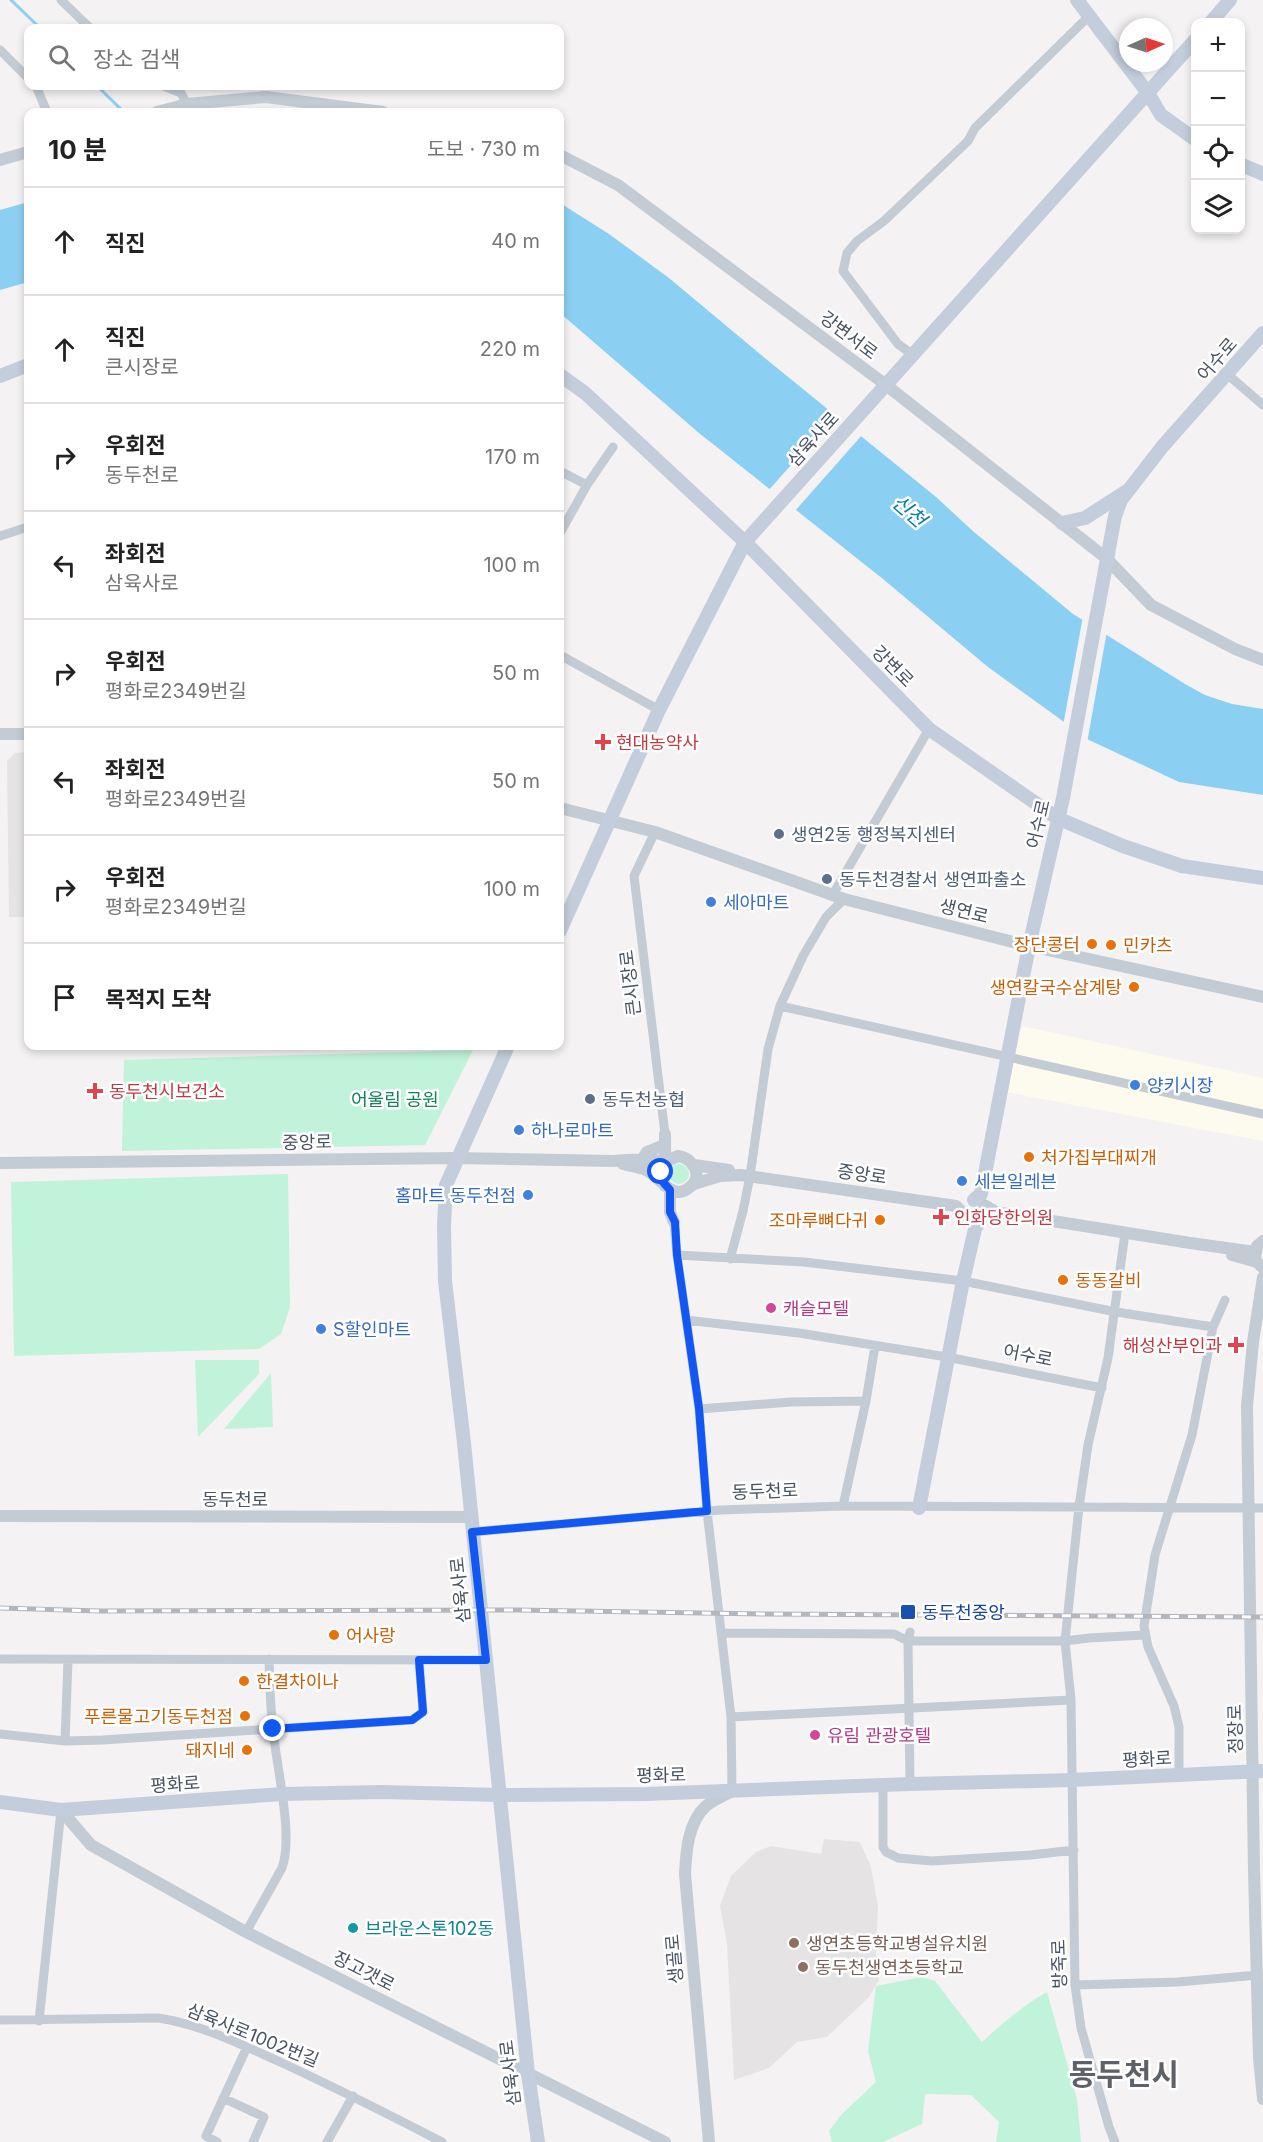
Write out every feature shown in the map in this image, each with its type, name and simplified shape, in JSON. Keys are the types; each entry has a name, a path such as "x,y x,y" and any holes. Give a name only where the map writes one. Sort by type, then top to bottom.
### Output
{"main road":[{"path":"1077,0 1148,93 1161,115 1191,136"},
{"path":"1214,18 1230,0"},
{"name":"삼육사로","path":"564,923 659,710 745,542 1191,45"},
{"path":"1245,166 1263,174"},
{"name":"어수로","path":"919,1508 963,1281 973,1210 1063,798 1115,516 1121,500 1162,447 1263,333"},
{"path":"0,376 24,367"},
{"name":"강변로","path":"564,378 585,393 745,542 930,729 1057,818 1123,846 1182,866 1263,878"},
{"path":"1062,523 1085,518 1129,490"},
{"name":"삼육사로","path":"506,1050 446,1185 445,1281 537,2142"},
{"name":"평화로","path":"0,1802 61,1810 282,1794 383,1792 499,1795 646,1794 1072,1780 1258,1771"}],"street":[{"path":"61,0 86,24"},
{"path":"914,355 898,344 843,271 847,253 857,241 884,220 968,141 975,128 1088,17"},
{"path":"0,50 24,74"},
{"path":"38,90 45,108"},
{"path":"174,90 181,93 187,104"},
{"path":"171,108 187,104 266,97 352,108"},
{"path":"0,160 24,153"},
{"name":"강변서로","path":"564,157 618,185 886,385 1106,558"},
{"path":"1227,374 1263,405"},
{"path":"564,526 587,485 613,447"},
{"path":"564,473 587,485"},
{"path":"0,536 24,528"},
{"path":"1106,558 1151,605 1224,644 1263,660"},
{"path":"564,657 659,710"},
{"path":"730,1259 743,1211 746,1175 768,1049 780,1006 803,956 838,898 930,729"},
{"path":"0,734 24,734"},
{"name":"생연로","path":"564,809 655,832 838,898 1029,946 1263,996"},
{"name":"큰시장로","path":"655,832 634,876 664,1139"},
{"path":"780,1006 1263,1114"},
{"path":"664,1139 669,1148 678,1156 694,1165 736,1171 746,1175"},
{"path":"642,1160 647,1152 664,1139"},
{"path":"664,1139 665,1162 661,1172 663,1182 672,1189 675,1206 677,1255 699,1408 707,1511 731,1717 732,1791"},
{"path":"614,1161 665,1162 678,1156"},
{"name":"중앙로","path":"0,1163 457,1158 614,1161"},
{"path":"614,1161 647,1170 672,1189 690,1188 694,1184 720,1176 746,1175"},
{"path":"694,1165 696,1174 694,1184"},
{"name":"중앙로","path":"746,1175 973,1210"},
{"path":"973,1210 1190,1243 1258,1261 1257,1246 1263,1241"},
{"path":"1065,1641 1088,1445 1102,1388 1116,1312 1125,1233"},
{"path":"677,1255 804,1262 963,1281 1116,1312 1213,1327"},
{"path":"1252,1359 1263,1277"},
{"path":"1179,1775 1179,1727 1174,1706 1148,1647 1144,1626 1155,1555 1192,1435 1213,1327 1226,1300"},
{"path":"686,1320 799,1333 947,1357"},
{"path":"1252,1359 1261,1341 1263,1330"},
{"path":"843,1506 866,1401 875,1346"},
{"name":"어수로","path":"947,1357 1102,1388"},
{"name":"정장로","path":"1252,1359 1247,1406 1258,1771 1254,1871 1259,2058 1263,2099"},
{"path":"699,1408 791,1402 866,1401"},
{"name":"동두천로","path":"472,1532 707,1511 843,1506 1263,1508"},
{"name":"동두천로","path":"0,1516 470,1517"},
{"path":"722,1633 894,1634 909,1637 1065,1641 1146,1635"},
{"path":"909,1637 910,1784"},
{"name":"방죽로","path":"1065,1641 1071,1700 1076,1985 1081,2028 1115,2142"},
{"path":"0,1659 486,1660"},
{"path":"246,1932 286,1857 282,1794 273,1729 269,1659"},
{"path":"65,1741 68,1660"},
{"path":"0,1734 65,1741 412,1720 423,1712 419,1660"},
{"path":"731,1717 908,1706 1071,1700"},
{"path":"883,1785 883,1847 893,1857 941,1861 1074,1850"},
{"name":"생골로","path":"709,2142 685,1874 693,1825 704,1808 732,1791"},
{"path":"39,2021 61,1810"},
{"name":"장고갯로","path":"61,1810 91,1845 246,1932 665,2142"},
{"path":"1076,1985 1178,1982 1258,1975"},
{"name":"삼육사로1002번길","path":"0,2020 158,2018 179,2021 247,2047 353,2096 442,2142"},
{"path":"217,2142 206,2136 247,2047"},
{"path":"327,2142 353,2096"},
{"path":"223,2098 264,2117 253,2142"}],"shaded area":[{"path":"24,752 24,917 9,917 7,761 15,753"},
{"name":"양키시장","path":"1022,1026 1263,1078 1263,1141 1006,1092"},
{"name":"동두천생연초등학교","path":"824,1839 860,1842 871,1867 878,1906 876,1953 879,1980 869,1997 827,2037 797,2042 769,2068 734,2080 727,1944 720,1906 731,1876 756,1852 771,1846 821,1854"}],"green space":[{"name":"어울림 공원","path":"473,1050 425,1145 122,1151 124,1060"},
{"path":"679,1164 686,1167 689,1174 686,1181 679,1184 672,1181 669,1174 672,1167"},
{"path":"288,1174 290,1307 281,1334 259,1349 14,1356 11,1182"},
{"path":"195,1360 259,1360 259,1374 198,1437"},
{"path":"271,1373 273,1427 224,1429"},
{"path":"922,1977 935,1981 982,2042 1021,2009 1047,1992 1077,2099 1081,2142 996,2142 999,2122 971,2095 925,2094 922,2124 883,2142 832,2142 829,2131 842,2114 876,2082 868,2051 876,1986"}],"water":[{"path":"24,203 24,283 0,290 0,210"},
{"name":"신천","path":"564,206 609,234 669,278 936,497 974,532 1073,614 1205,695 1232,704 1263,709 1263,795 1179,782 1089,740 988,667 883,579 699,433 564,316"}],"pier":[{"path":"837,413 863,434 794,512 768,491"},
{"path":"1083,616 1107,631 1087,743 1063,726"}],"waterway":[{"path":"11,0 36,24"},
{"path":"101,90 120,108"}],"railway":[{"path":"0,1608 99,1611 516,1610 1263,1617"}],"place":[{"name":"현대농약사","path":"603,742"},
{"name":"생연2동 행정복지센터","path":"779,834"},
{"name":"동두천경찰서 생연파출소","path":"827,879"},
{"name":"세아마트","path":"711,902"},
{"name":"장단콩터","path":"1092,944"},
{"name":"민카츠","path":"1111,945"},
{"name":"생연칼국수삼계탕","path":"1134,987"},
{"name":"양키시장","path":"1135,1085"},
{"name":"동두천시보건소","path":"95,1091"},
{"name":"동두천농협","path":"590,1099"},
{"name":"하나로마트","path":"519,1130"},
{"name":"처가집부대찌개","path":"1029,1157"},
{"name":"세븐일레븐","path":"962,1181"},
{"name":"홈마트 동두천점","path":"528,1195"},
{"name":"인화당한의원","path":"941,1217"},
{"name":"조마루뼈다귀","path":"880,1220"},
{"name":"동동갈비","path":"1063,1280"},
{"name":"캐슬모텔","path":"771,1308"},
{"name":"S할인마트","path":"321,1329"},
{"name":"해성산부인과","path":"1236,1345"},
{"name":"동두천중앙","path":"908,1612"},
{"name":"어사랑","path":"334,1635"},
{"name":"한결차이나","path":"244,1681"},
{"name":"푸른물고기동두천점","path":"245,1716"},
{"name":"유림 관광호텔","path":"815,1735"},
{"name":"돼지네","path":"247,1750"},
{"name":"브라운스톤102동","path":"353,1928"},
{"name":"생연초등학교병설유치원","path":"794,1943"},
{"name":"동두천생연초등학교","path":"803,1967"}],"district":[{"name":"동두천시","path":"1124,2074"}],"route":[{"path":"273,1729 412,1720 423,1712 419,1660 486,1660 472,1532 707,1511 699,1408 677,1255 675,1222 670,1212 670,1190 663,1182 661,1172"}]}
